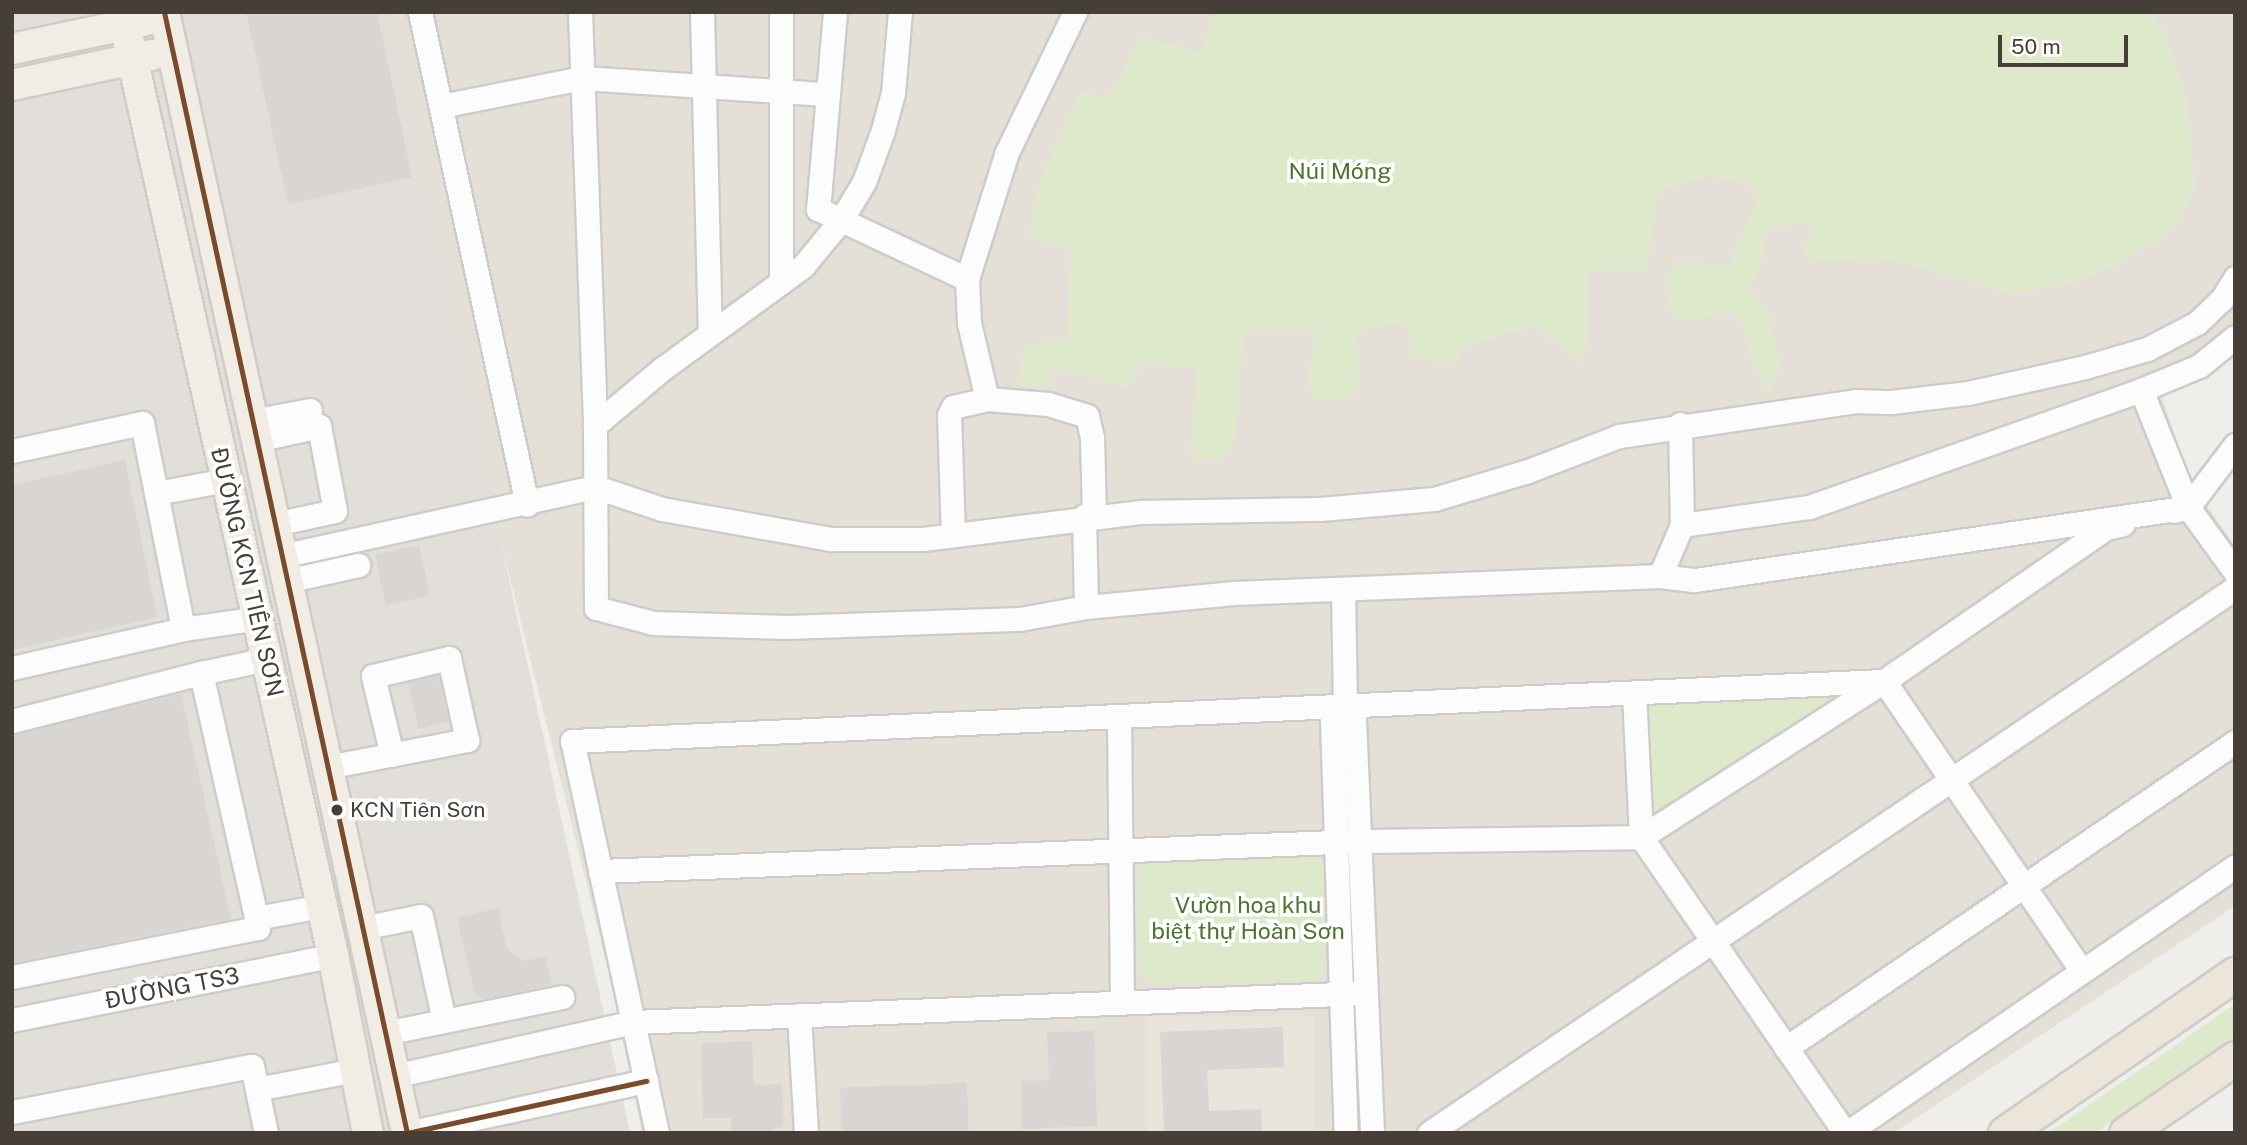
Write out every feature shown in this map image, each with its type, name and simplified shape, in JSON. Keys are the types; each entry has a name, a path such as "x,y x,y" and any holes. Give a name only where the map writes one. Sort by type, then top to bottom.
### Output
{"highway":[{"path":"2005,1133 2235,974"},
{"path":"2126,1133 2235,1058"}],"main road":[{"path":"12,49 123,19 164,14"},
{"name":"ĐƯỜNG KCN TIÊN SƠN","path":"164,14 407,1133"},
{"name":"ĐƯỜNG KCN TIÊN SƠN","path":"123,19 333,955 368,1133"},
{"path":"12,85 172,51"},
{"path":"333,955 364,938"}],"street":[{"path":"420,12 527,504"},
{"path":"580,12 595,425 596,608 653,623 787,627 1020,619 1086,607 1234,593 1660,576 1695,580 2188,507"},
{"path":"702,12 710,333"},
{"path":"781,12 781,282"},
{"path":"835,12 825,94 818,209 967,279"},
{"path":"595,425 710,333 803,266 841,220 864,182 883,130 893,93 900,12"},
{"path":"987,399 969,323 967,279 1007,152 1075,12"},
{"path":"441,106 583,78 825,94"},
{"path":"284,569 596,486 662,509 831,539 953,535 1089,516 1320,509 1434,499 1528,471 1619,436 1680,424 1856,401 1891,402 1968,393 2085,367 2147,349 2197,323 2222,299 2235,278"},
{"path":"1682,525 1810,507 2141,390 2199,366 2235,337"},
{"path":"2141,390 2188,507 2235,572"},
{"path":"953,535 949,415 953,407 987,399 1048,404 1087,416 1092,438 1086,607"},
{"path":"254,430 310,410"},
{"path":"12,451 142,423 183,629"},
{"path":"1660,576 1682,525 1680,424"},
{"path":"254,430 319,426 335,511 274,524"},
{"path":"600,871 1348,841 1641,837 1884,681 2106,528 2188,507 2235,445"},
{"path":"156,492 227,480"},
{"path":"284,569 358,565"},
{"path":"1429,1133 2235,588"},
{"path":"1343,590 1345,705 1354,720 1341,993 1346,1133"},
{"path":"12,668 183,629 258,618"},
{"path":"327,768 467,740 449,658 373,676 391,755"},
{"path":"12,721 267,659"},
{"path":"12,976 258,928 201,673"},
{"path":"657,1133 572,741 1884,681"},
{"path":"1884,681 2081,970"},
{"path":"1634,693 1641,837 1846,1133 2235,866"},
{"path":"1119,716 1122,1002"},
{"path":"1786,1048 2235,742"},
{"path":"1348,841 1365,993 1372,1133"},
{"path":"256,918 322,906"},
{"path":"364,938 421,916 444,1021"},
{"name":"ĐƯỜNG TS3","path":"12,1020 333,955"},
{"path":"394,1076 633,1022 1365,993"},
{"path":"385,1033 562,997"},
{"path":"799,1015 806,1133"},
{"path":"12,1112 252,1066 266,1133"},
{"path":"257,1089 355,1070"},
{"path":"407,1133 646,1081"}],"shaded area":[{"path":"12,12 385,12 630,1133 12,1133"},
{"path":"382,12 2235,12 2235,348 2217,367 2161,395 2192,484 2235,546 2235,906 1894,1133 642,1133 610,977 489,495"},
{"path":"1148,1016 1314,1016 1314,1133 1148,1133"}],"green space":[{"name":"Núi Móng","path":"1213,12 2150,12 2166,37 2186,97 2195,189 2174,229 2119,263 2079,281 2011,293 1893,260 1818,261 1803,254 1812,232 1805,223 1766,227 1761,266 1749,287 1768,312 1779,365 1770,395 1751,356 1742,325 1730,312 1695,320 1675,317 1669,306 1665,281 1675,263 1730,264 1758,199 1748,183 1709,176 1658,191 1646,270 1587,270 1587,337 1581,365 1566,348 1532,326 1463,347 1456,364 1412,357 1407,322 1356,330 1359,387 1352,397 1317,400 1307,385 1316,329 1244,330 1235,438 1222,459 1190,457 1198,369 1145,362 1126,387 1055,368 1045,387 1018,385 1024,347 1067,339 1071,248 1029,238 1039,183 1080,92 1108,98 1141,37 1201,52"},
{"path":"74,49 75,57 12,72 12,61"},
{"path":"1819,694 1829,696 1831,704 1650,818 1643,708 1650,702"},
{"name":"Vườn hoa khu biệt thự Hoàn Sơn","path":"1310,850 1321,857 1324,871 1325,975 1311,982 1152,985 1137,970 1137,870 1147,860"},
{"path":"2235,1004 2235,1037 2095,1133 2048,1133"}],"building":[{"path":"246,12 377,12 412,177 288,204"},
{"path":"125,460 157,617 12,650 12,485"},
{"path":"419,545 430,596 386,605 375,554"},
{"path":"438,675 449,722 419,729 408,682"},
{"path":"181,694 231,919 12,963 12,735"},
{"path":"498,908 507,949 523,961 546,957 551,985 484,999 475,994 457,918"},
{"path":"1283,1027 1284,1067 1207,1070 1209,1111 1261,1109 1262,1133 1164,1133 1160,1032"},
{"path":"1094,1031 1097,1126 1022,1129 1021,1081 1049,1080 1047,1032"},
{"path":"752,1041 754,1085 782,1084 783,1127 774,1128 774,1133 732,1133 731,1118 703,1118 701,1043"},
{"path":"967,1083 969,1132 842,1133 840,1087"}],"transit line":[{"path":"164,12 407,1133 646,1081"}],"place":[{"name":"KCN Tiên Sơn","path":"337,810"}]}
